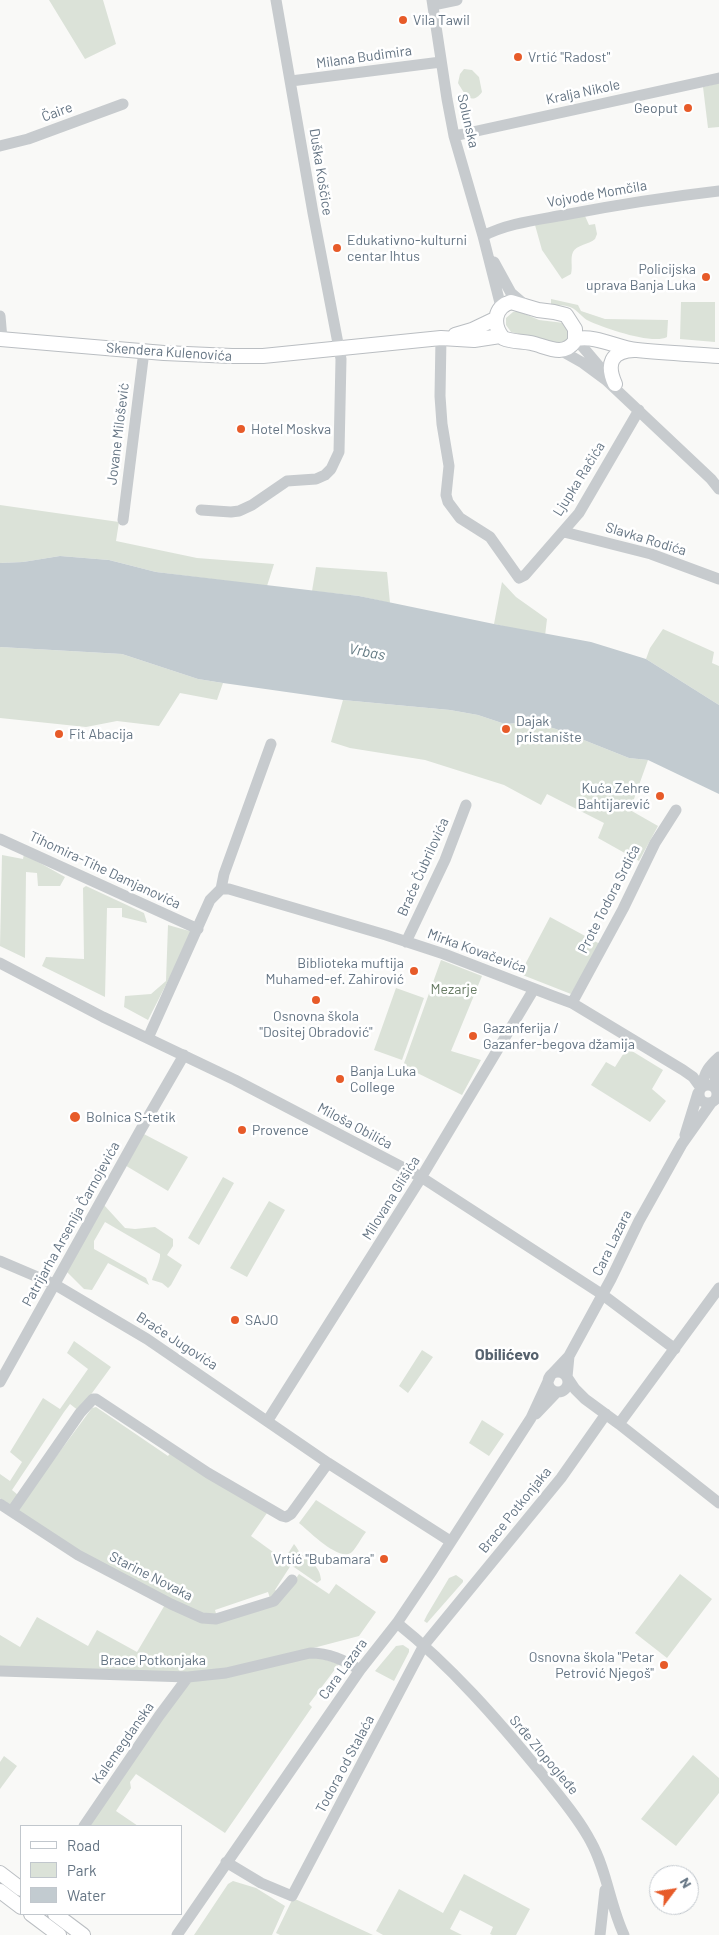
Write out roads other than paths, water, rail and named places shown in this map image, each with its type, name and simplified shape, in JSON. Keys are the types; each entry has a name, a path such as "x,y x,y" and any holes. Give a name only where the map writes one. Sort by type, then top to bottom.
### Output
{"main road":[{"path":"570,319 576,329 576,339 573,344 560,350 549,350 533,343 511,341 500,336 498,313 511,302 538,310 561,313 587,328 643,350"},
{"name":"Skendera Kulenovića","path":"443,338 472,330 498,313"},
{"name":"Skendera Kulenovića","path":"1,339 144,351 263,356 443,338 474,340 500,336"},
{"path":"576,339 588,338 643,350 719,356"},
{"path":"615,384 610,369 614,358 621,351 643,350"},
{"path":"0,1873 20,1888"},
{"path":"0,1891 20,1906"},
{"path":"32,1915 59,1935"},
{"path":"56,1915 84,1935"}],"street":[{"name":"Duška Koščice","path":"276,0 312,213 338,348"},
{"path":"433,3 457,0"},
{"name":"Solunska","path":"433,3 454,136 484,241 498,313"},
{"name":"Milana Budimira","path":"291,81 441,62"},
{"name":"Kralja Nikole","path":"454,136 719,78"},
{"name":"Čaire","path":"0,146 28,139 123,104"},
{"name":"Vojvode Momčila","path":"484,241 509,225 622,204 719,191"},
{"name":"Solunska","path":"484,241 506,286 517,300 526,306"},
{"path":"0,316 1,339"},
{"name":"Ljupka Račića","path":"443,338 440,396 442,424 449,466 446,495 448,502 460,518 490,537 497,544 517,577 521,578 525,575 579,513 640,410"},
{"path":"576,339 630,401"},
{"path":"202,510 231,512 246,508 286,481 316,479 325,475 331,469 339,452 341,359 338,348"},
{"path":"560,350 583,362 630,401 719,489"},
{"name":"Jovane Milošević","path":"123,520 144,351"},
{"name":"Slavka Rodića","path":"564,532 650,554 719,579"},
{"path":"148,1038 210,900 221,889 227,865 271,744"},
{"name":"Braće Čubrilovića","path":"406,942 445,860 466,805"},
{"name":"Prote Todora Srdića","path":"572,1004 655,843 676,810"},
{"name":"Tihomira-Tihe Damjanovića","path":"0,838 198,929"},
{"name":"Mirka Kovačevića","path":"221,889 444,954 572,1004 693,1077 701,1089 702,1102 716,1098"},
{"name":"Miloša Obilića","path":"0,964 103,1017 184,1055 421,1178 602,1295 676,1349"},
{"name":"Milovana Glišića","path":"268,1420 421,1178 534,988"},
{"name":"Patrijarha Arsenija Čarnojevića","path":"0,1382 140,1130 184,1055"},
{"path":"683,1070 696,1071 716,1060"},
{"path":"716,1060 716,1098"},
{"name":"Cara Lazara","path":"682,1144 704,1076 716,1060"},
{"path":"701,1089 710,1085 716,1098"},
{"name":"Cara Lazara","path":"177,1935 360,1670 397,1623 531,1418 551,1375 569,1356 639,1221 682,1144 716,1098"},
{"name":"Braće Jugovića","path":"0,1261 54,1284 147,1339 450,1542"},
{"path":"619,1424 719,1288"},
{"name":"Cara Lazara","path":"531,1418 568,1385 569,1356"},
{"path":"585,1399 552,1390 549,1385 551,1375 560,1372 567,1377 585,1399 719,1503"},
{"path":"12,1512 80,1413 90,1400 96,1398 208,1473 282,1516 286,1517 292,1514 328,1462"},
{"name":"Brace Potkonjaka","path":"424,1645 556,1484 606,1414"},
{"name":"Starine Novaka","path":"0,1504 78,1555 171,1604 202,1618 216,1619 274,1601 292,1580"},
{"name":"Srđe Zlopogleđe","path":"397,1623 424,1645 463,1684 526,1754 566,1804 591,1842 601,1865 616,1916 624,1935"},
{"name":"Todora od Stalaća","path":"226,1862 261,1882 292,1896 424,1645"},
{"name":"Brace Potkonjaka","path":"0,1671 188,1677 226,1673 310,1653 326,1654 360,1670"},
{"name":"Kalemegdanska","path":"85,1825 188,1677"},
{"path":"600,1935 605,1881"}],"water":[{"name":"Vrbas","path":"60,556 109,560 156,572 359,596 591,642 646,659 719,705 719,794 648,760 629,758 556,729 533,722 505,724 478,715 450,710 343,700 198,679 122,654 0,647 0,563 23,562"}],"place":[{"name":"Vila Tawil","path":"403,20"},
{"name":"Vrtić \"Radost\"","path":"518,57"},
{"name":"Geoput","path":"688,108"},
{"name":"Edukativno-kulturni centar Ihtus","path":"337,248"},
{"name":"Policijska uprava Banja Luka","path":"706,277"},
{"name":"Hotel Moskva","path":"241,429"},
{"name":"Dajak pristanište","path":"506,729"},
{"name":"Fit Abacija","path":"59,734"},
{"name":"Kuća Zehre Bahtijarević","path":"660,796"},
{"name":"Biblioteka muftija Muhamed-ef. Zahirović","path":"414,971"},
{"name":"Osnovna škola \"Dositej Obradović\"","path":"316,1000"},
{"name":"Gazanferija / Gazanfer-begova džamija","path":"473,1036"},
{"name":"Banja Luka College","path":"340,1079"},
{"name":"Bolnica S-tetik","path":"75,1117"},
{"name":"Provence","path":"242,1130"},
{"name":"SAJO","path":"235,1320"},
{"name":"Vrtić \"Bubamara\"","path":"384,1559"},
{"name":"Osnovna škola \"Petar Petrović Njegoš\"","path":"664,1665"}],"district":[{"name":"Obilićevo","path":"507,1355"}],"park label":[{"name":"Mezarje","path":"454,989"}]}
